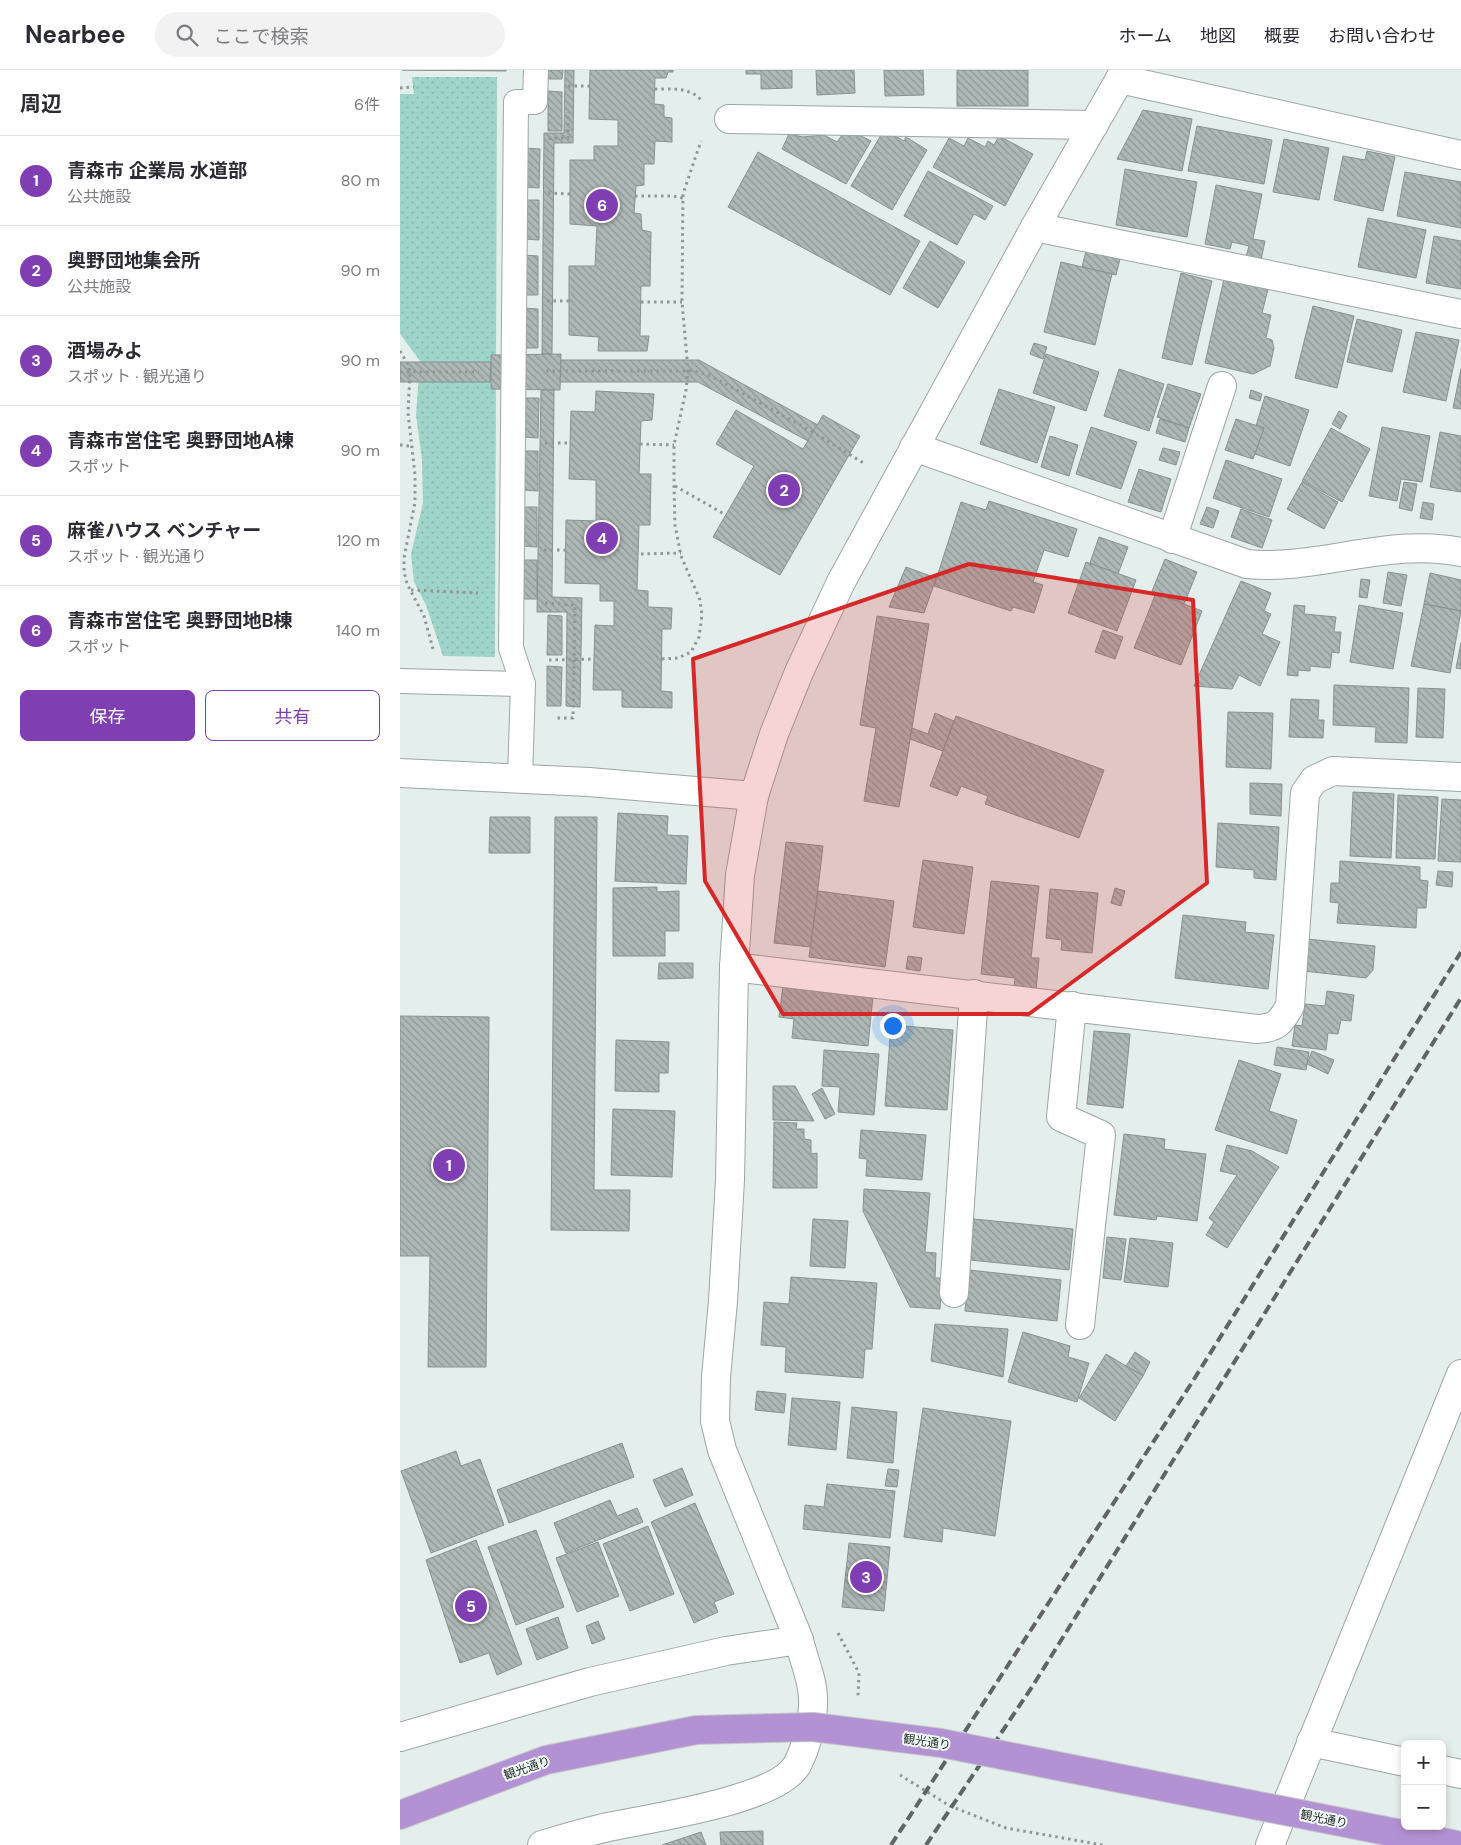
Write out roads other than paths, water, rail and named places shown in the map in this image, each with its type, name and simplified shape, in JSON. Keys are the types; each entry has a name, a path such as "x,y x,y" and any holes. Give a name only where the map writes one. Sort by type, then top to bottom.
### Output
{"highway":[{"name":"観光通り","path":"400,1815 546,1760 696,1730 813,1727 941,1743 1457,1845"}],"street":[{"path":"542,1845 604,1828 686,1812 757,1792 779,1782 796,1766 808,1733 813,1699 799,1640 722,1450 715,1421 716,1377 723,1301 730,1180 734,967 740,875 754,796 774,734 799,672 841,582 914,447 1035,226 1122,74 1461,155"},
{"path":"717,113 1094,125"},
{"path":"1035,226 1461,314"},
{"path":"1172,539 1222,386"},
{"path":"914,447 1247,564 1273,567 1399,549 1428,548 1461,552"},
{"path":"734,967 1270,1028 1281,1022 1290,1006 1305,793 1314,780 1333,771 1461,777"},
{"path":"400,773 520,778 754,796"},
{"path":"954,1293 974,994"},
{"path":"1072,1006 1061,1117 1100,1135 1080,1325"},
{"path":"1270,1845 1461,1374"},
{"path":"400,1737 590,1682 726,1651 799,1640"},
{"path":"1311,1742 1401,1761"},
{"path":"1446,1771 1461,1774"}],"lane":[{"path":"520,778 523,684 511,648 516,102 536,102 536,70"},
{"path":"400,681 523,684"}],"railway":[{"path":"891,1845 1191,1384 1461,952"},
{"path":"926,1845 1032,1687 1461,998"}],"place":[{"name":"青森市営住宅 奥野団地B棟","path":"602,205"},
{"name":"奥野団地集会所","path":"784,490"},
{"name":"青森市営住宅 奥野団地A棟","path":"602,538"},
{"name":"青森市 企業局 水道部","path":"449,1165"},
{"name":"酒場みよ","path":"866,1577"},
{"name":"麻雀ハウス ベンチャー","path":"471,1606"}]}
